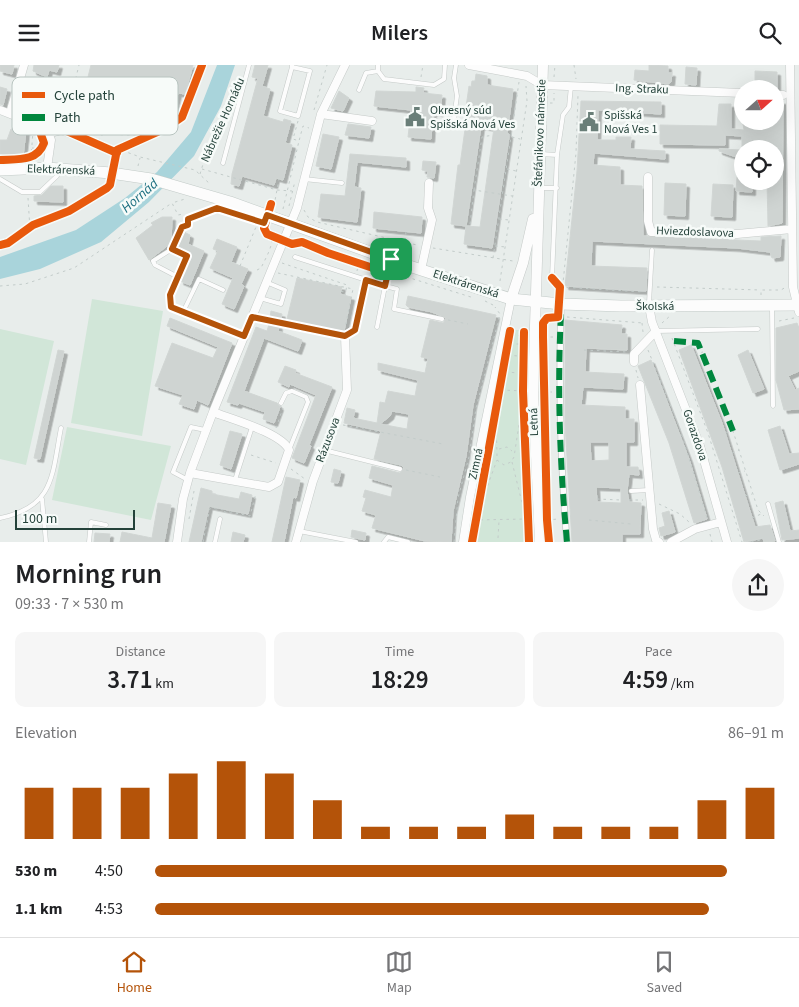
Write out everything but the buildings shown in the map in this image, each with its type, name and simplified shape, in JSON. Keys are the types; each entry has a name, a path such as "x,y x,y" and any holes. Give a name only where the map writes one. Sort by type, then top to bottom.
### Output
{"main road":[{"name":"Elektrárenská","path":"0,170 52,168 114,177 136,171 182,192 290,223 389,268 421,269 511,299"},
{"name":"Školská","path":"511,299 560,304 798,307"}],"street":[{"path":"177,542 192,476 205,431 266,282 286,241 321,114 345,65"},
{"path":"470,65 527,77 542,85"},
{"name":"Štefánikovo námestie","path":"536,301 537,201 543,65"},
{"path":"798,307 793,287 790,67 799,68"},
{"name":"Ing. Straku","path":"542,85 734,93"},
{"path":"0,110 10,113 12,106"},
{"path":"321,114 372,121"},
{"path":"51,135 52,168"},
{"name":"Hviezdoslavova","path":"648,177 648,221 651,232 737,234 792,229"},
{"name":"Elektrárenská","path":"421,269 432,220 428,209 430,183"},
{"name":"Štefánikovo námestie","path":"511,299 523,263 537,201"},
{"name":"Zimná","path":"464,542 472,520 497,389 511,299"},
{"name":"Letná","path":"536,301 540,331 530,392 540,542"},
{"path":"560,304 560,392 567,542"},
{"name":"Gorazdova","path":"649,306 656,331 700,446 727,542"},
{"path":"634,362 634,354 656,331"},
{"name":"Rázusova","path":"296,542 313,481 347,390 345,336"},
{"path":"640,385 654,529 656,540 659,542"},
{"path":"192,476 235,480 269,487 278,482 287,466 289,450 286,443 213,412"},
{"path":"671,542 695,529 721,522"}],"lane":[{"path":"223,163 249,65"},
{"path":"378,65 378,71 384,79 434,85 444,79 445,65"},
{"path":"454,125 457,96 454,78 456,65"},
{"path":"292,66 310,71 298,116 280,111 292,66"},
{"path":"358,89 366,73 378,71"},
{"path":"552,278 557,155 563,115 569,107 575,86"},
{"path":"69,135 104,149"},
{"path":"539,154 557,155"},
{"path":"0,179 12,187 28,192 40,192 57,177 52,168"},
{"path":"304,179 342,183"},
{"path":"538,188 557,187"},
{"path":"178,277 155,265 153,261 172,249 187,256 169,301 171,307 244,336"},
{"path":"649,306 652,250"},
{"path":"295,257 398,289 394,309 442,319"},
{"path":"377,327 389,268"},
{"path":"183,312 199,279 223,290"},
{"path":"252,317 345,336 355,330 366,280"},
{"path":"260,298 281,304 285,290 266,282"},
{"path":"772,306 773,406"},
{"path":"656,331 758,329"},
{"path":"281,403 286,393 292,391 306,397 308,402 289,450"},
{"path":"192,476 173,472 190,427 205,431"},
{"path":"235,480 252,427"},
{"path":"0,518 23,512 42,499 49,485 61,428"},
{"path":"324,449 400,469"},
{"path":"631,491 651,490"},
{"path":"42,499 46,542"},
{"path":"768,504 779,542"},
{"path":"215,542 220,519"},
{"path":"90,542 90,522 106,525"},
{"path":"298,531 356,542"},
{"path":"384,542 388,537 408,542"}],"path":[{"path":"178,114 184,106 195,65"},
{"path":"178,120 182,117 202,65"},
{"path":"420,83 423,65"},
{"path":"560,304 576,153 574,65"},
{"path":"493,258 519,81 526,82 527,101 507,247 500,281"},
{"path":"293,120 298,121 293,139 299,141"},
{"path":"283,209 303,126 309,128"},
{"path":"27,158 31,148 32,135"},
{"path":"42,135 42,149"},
{"path":"77,135 117,153"},
{"path":"96,143 102,135"},
{"path":"0,246 8,243 25,228 69,211 107,188 114,177 117,153 124,146 150,135"},
{"path":"470,224 482,137 493,135"},
{"path":"510,138 521,139"},
{"path":"31,148 42,149"},
{"path":"27,158 42,149"},
{"path":"136,171 140,157"},
{"path":"145,158 195,170 210,184"},
{"path":"202,168 277,190 292,191"},
{"path":"506,169 516,171"},
{"path":"240,266 267,216 279,179"},
{"path":"474,190 513,196"},
{"path":"25,228 28,192"},
{"path":"0,286 25,284 74,267 172,203 187,199 182,192"},
{"path":"172,203 178,215 183,214 188,219 188,225 182,227 172,249"},
{"path":"210,205 223,209"},
{"path":"183,221 217,208"},
{"path":"304,209 308,217 317,222 426,247 517,261"},
{"path":"251,219 267,216"},
{"path":"267,216 267,234 286,241 302,242 328,253 389,268 413,281 476,299"},
{"path":"498,219 510,220"},
{"path":"405,242 406,232"},
{"path":"257,270 261,268 273,236"},
{"path":"495,245 507,247"},
{"path":"279,263 347,285 347,288"},
{"path":"277,267 275,272 353,289 345,336"},
{"path":"552,278 561,287 647,293 651,287 761,290"},
{"path":"345,295 347,288"},
{"path":"341,291 346,292"},
{"path":"454,542 461,481 470,447 494,329 500,313 495,305 485,301"},
{"path":"561,316 642,323 645,342 680,429 709,525 712,542"},
{"path":"667,324 661,323 670,316"},
{"path":"442,319 468,324"},
{"path":"488,446 507,331 522,334 540,331 543,346"},
{"path":"670,333 708,433 742,542"},
{"path":"522,334 519,373 530,392 543,402"},
{"path":"522,334 530,392 525,441"},
{"path":"472,520 498,460 497,389 506,372 510,344 520,344"},
{"path":"584,350 627,352"},
{"path":"695,355 703,351"},
{"path":"508,355 519,356"},
{"path":"634,362 640,385"},
{"path":"703,374 710,371"},
{"path":"506,372 519,373"},
{"path":"498,460 504,465 508,464 514,457 513,453 520,418 530,392 543,383"},
{"path":"481,387 530,392 560,392"},
{"path":"273,436 284,404 281,403"},
{"path":"343,425 444,444"},
{"path":"726,433 733,431 752,493 762,514 774,525"},
{"path":"498,450 507,447 513,453"},
{"path":"732,453 739,450"},
{"path":"243,453 287,466 302,479 313,481"},
{"path":"400,469 440,477"},
{"path":"738,473 746,471"},
{"path":"472,542 472,520 483,474"},
{"path":"188,524 192,476"},
{"path":"526,480 528,542"},
{"path":"203,542 210,508 250,516 256,493"},
{"path":"745,495 752,493"},
{"path":"596,499 621,500"},
{"path":"629,500 652,500 680,514 693,525"},
{"path":"220,519 223,519 225,511"},
{"path":"546,511 547,528"},
{"path":"752,518 762,514"},
{"path":"472,520 526,519 528,542"},
{"path":"589,520 631,524"},
{"path":"498,538 499,521"},
{"path":"751,542 761,540 762,542"}],"green space":[{"path":"92,299 163,311 142,436 71,423"},
{"path":"0,329 54,341 26,465 0,459"},
{"path":"508,330 527,330 527,457 533,542 469,542"},
{"path":"67,427 171,446 151,520 52,500"}],"water":[{"name":"Hornád","path":"217,65 235,65 221,106 194,156 149,202 101,242 40,269 0,279 0,257 76,230 125,198 157,172 191,132"}],"marked path":[{"path":"561,314 560,428 567,542"},
{"path":"674,341 698,343 733,431"}],"cycle path":[{"path":"178,120 182,117 202,65"},
{"path":"0,160 20,159 37,154 44,143 41,135"},
{"path":"76,135 117,153"},
{"path":"0,245 8,243 33,225 69,211 107,188 110,185 117,150 150,135"},
{"path":"271,204 264,228 267,234 292,244 302,242 328,253 388,273"},
{"path":"549,542 543,323 547,318 558,317 560,287 552,278"},
{"path":"472,542 510,331"},
{"path":"524,332 523,391 529,542"}],"place":[{"name":"Okresný súd Spišská Nová Ves","path":"415,117"},
{"name":"Spišská Nová Ves 1","path":"589,122"}],"route":[{"path":"217,208 264,223 267,215 391,259 385,286 366,280 355,330 345,336 252,317 244,336 171,307 169,301 187,256 172,249 182,227 188,225 188,219 217,208"}]}
